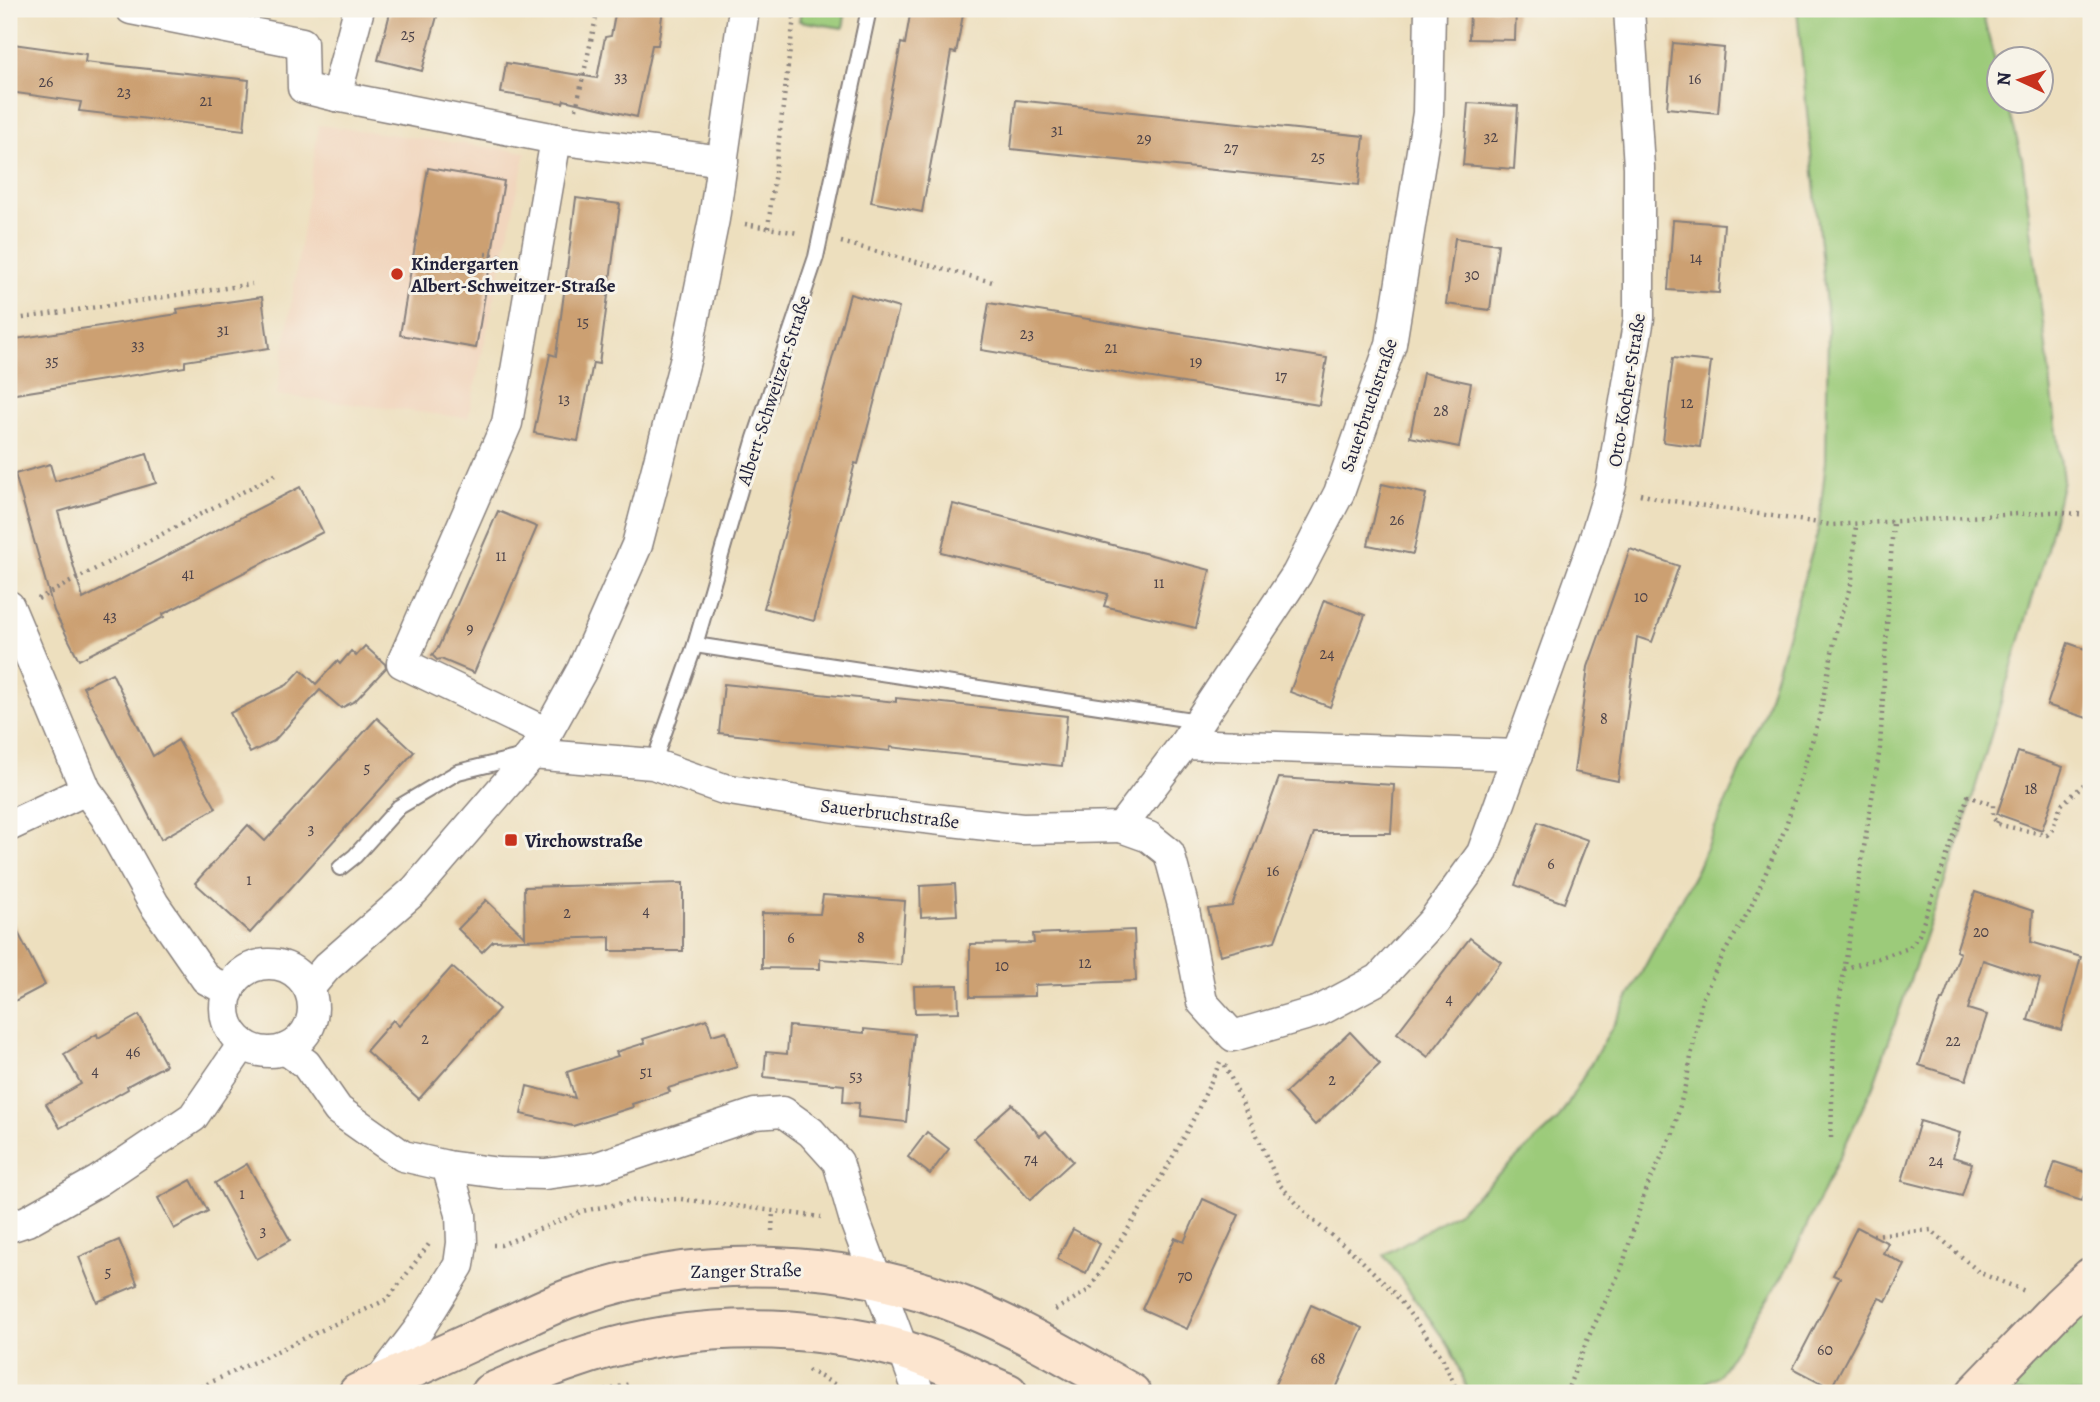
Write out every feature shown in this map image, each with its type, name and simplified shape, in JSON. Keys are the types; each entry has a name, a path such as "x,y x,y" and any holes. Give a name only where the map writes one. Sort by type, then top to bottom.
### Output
{"street":[{"path":"131,9 302,43 303,88 563,140 723,161"},
{"path":"336,96 359,9"},
{"path":"311,977 415,890 540,744 582,670 638,545 686,357 723,161 744,9"},
{"name":"Sauerbruchstraße","path":"540,744 653,764 724,789 854,810 1022,829 1121,827 1191,733 1297,574 1339,493 1391,344 1428,113 1430,9"},
{"name":"Otto-Kocher-Straße","path":"1121,827 1149,837 1169,853 1184,905 1202,1002 1233,1036 1319,1011 1379,979 1433,921 1482,853 1611,485 1639,318 1639,167 1629,9"},
{"path":"540,744 402,663 507,423 563,140"},
{"path":"10,609 86,790 105,816 154,904 206,979 229,991"},
{"path":"1191,733 1518,755"},
{"path":"9,826 86,790"},
{"path":"311,977 274,964 246,970 236,979 229,991 226,1005 227,1020 233,1033 243,1044 256,1050 296,1056 338,1110 403,1156 447,1166 499,1173 545,1174 598,1167 755,1114 783,1112 811,1132 838,1162 855,1221 919,1393"},
{"path":"296,1056 310,1025 313,1000 311,977"},
{"path":"9,1227 27,1221 98,1181 193,1117 243,1044"},
{"path":"367,1389 419,1329 459,1265 461,1214 447,1166"},
{"name":"Zanger Straße","path":"367,1389 576,1296 646,1276 711,1267 771,1267 835,1271 877,1278 971,1309 1050,1348 1131,1393"},
{"path":"1976,1393 2091,1277"},
{"path":"490,1393 599,1351 645,1340 715,1329 836,1335 901,1349 1008,1393"}],"lane":[{"name":"Albert-Schweitzer-Straße","path":"653,764 695,645 755,438 816,257 869,9"},
{"path":"695,645 1191,733"},
{"path":"340,869 399,807 458,772 540,744"}],"path":[{"path":"563,140 598,9"},
{"path":"768,228 795,9"},
{"path":"713,219 821,237 996,283"},
{"path":"9,320 252,284"},
{"path":"10,609 277,474"},
{"path":"1659,499 1832,525 2052,512 2091,515"},
{"path":"1831,1139 1834,1034 1880,748 1893,521"},
{"path":"1566,1393 1588,1338 1622,1267 1645,1191 1673,1133 1687,1079 1702,999 1723,955 1750,909 1785,829 1819,719 1837,627 1852,581 1856,524"},
{"path":"1844,969 1909,948 1919,935 1968,796 1993,805 1993,818 1997,823 2033,834 2047,835 2052,830 2058,810 2091,778"},
{"path":"2049,808 2058,810"},
{"path":"1997,823 2000,816"},
{"path":"1059,1306 1089,1290 1165,1171 1222,1059 1279,1184 1310,1218 1357,1256 1395,1294 1441,1357 1458,1393"},
{"path":"188,1393 388,1299 430,1243 501,1245 583,1211 637,1200 681,1199 855,1221"},
{"path":"1873,1235 1931,1230 1980,1273 2032,1294"},
{"path":"799,1366 851,1393"},
{"path":"599,1393 636,1382"}],"shaded area":[{"name":"Kindergarten Albert-Schweitzer-Straße","path":"319,125 526,152 468,418 277,395"}],"green space":[{"path":"801,9 846,9 843,28 799,21"},
{"path":"1797,9 1981,9 1991,46 1984,46 1984,116 2011,116 2022,158 2063,480 2046,553 1961,835 1873,1086 1785,1272 1719,1375 1687,1393 1469,1393 1450,1348 1384,1255 1459,1211 1558,1120 1614,1024 1697,869 1763,717 1818,531 1826,461 1828,327"},
{"path":"2091,1279 2091,1393 1977,1393"}],"building":[{"path":"391,9 439,9 422,71 378,60"},
{"path":"616,9 663,9 658,45 652,45 637,117 564,100 563,103 501,93 506,63 597,78 605,37 611,36"},
{"path":"911,9 964,9 956,53 951,52 922,212 871,202 901,43 905,44"},
{"path":"1470,9 1516,9 1515,40 1469,39"},
{"path":"1673,43 1724,48 1718,113 1667,108"},
{"path":"13,44 86,54 85,62 249,80 244,130 79,111 81,102 9,92"},
{"path":"1016,100 1364,136 1359,185 1011,149"},
{"path":"1468,103 1518,106 1514,169 1463,165"},
{"path":"428,168 504,181 476,348 400,335"},
{"path":"576,198 620,204 599,364 593,363 578,441 534,433 550,354 556,356"},
{"path":"1673,220 1724,224 1719,293 1668,290"},
{"path":"1455,238 1498,244 1490,310 1446,304"},
{"path":"850,294 899,308 814,621 764,608"},
{"path":"262,297 269,348 185,361 185,367 9,395 9,340 178,314 177,309"},
{"path":"989,303 1327,358 1319,405 981,350"},
{"path":"1673,358 1711,362 1700,447 1663,442"},
{"path":"1423,373 1471,383 1459,447 1410,437"},
{"path":"147,454 156,483 58,512 83,599 300,487 323,532 79,660 54,611 15,474 50,464 55,481"},
{"path":"1382,484 1426,494 1413,554 1368,545"},
{"path":"953,504 1210,570 1196,628 1104,606 1108,594 941,552"},
{"path":"498,511 537,527 474,673 441,659 437,660 432,655 438,648"},
{"path":"1630,549 1679,566 1652,642 1637,637 1618,781 1574,772 1588,667"},
{"path":"1324,600 1365,615 1330,707 1290,692"},
{"path":"2068,643 2091,651 2091,704 2087,718 2047,705"},
{"path":"365,646 386,668 355,701 341,708 320,690 274,741 250,753 230,713 287,685 301,670 316,684 337,661 340,664 351,651 356,656"},
{"path":"112,673 153,756 178,740 216,808 161,839 83,687"},
{"path":"724,684 1067,716 1062,766 890,747 890,751 719,733"},
{"path":"377,718 414,752 250,933 195,883 248,825 265,841"},
{"path":"2018,752 2063,767 2042,830 1997,814"},
{"path":"1279,778 1394,785 1391,833 1314,833 1275,941 1220,955 1208,909 1232,906"},
{"path":"1538,822 1588,840 1564,903 1515,885"},
{"path":"683,883 683,951 610,951 610,937 493,941 482,952 458,929 486,900 525,937 524,887"},
{"path":"955,884 957,915 921,917 920,886"},
{"path":"1975,892 2033,911 2031,942 2081,957 2061,1030 2028,1020 2040,979 1983,960 1968,1009 1987,1015 1966,1080 1919,1065 1960,953 1956,951"},
{"path":"823,895 905,901 901,965 820,959 820,969 762,968 762,913 820,914"},
{"path":"9,915 45,985 9,1004"},
{"path":"1134,930 1136,981 1035,985 1035,996 970,997 970,944 1034,943 1033,934"},
{"path":"1470,938 1501,962 1428,1057 1397,1033"},
{"path":"452,967 499,1009 419,1099 366,1051 393,1020 399,1026"},
{"path":"958,985 959,1012 915,1013 914,986"},
{"path":"139,1015 166,1065 60,1128 46,1104 81,1084 64,1054 97,1034 98,1038"},
{"path":"707,1019 712,1035 726,1031 737,1067 668,1088 670,1092 632,1104 633,1107 573,1126 521,1114 527,1086 575,1098 567,1072 618,1056 616,1052 645,1043 643,1039"},
{"path":"789,1026 864,1033 864,1029 914,1034 906,1122 858,1117 859,1103 843,1102 844,1085 764,1077 766,1052 787,1054"},
{"path":"1350,1032 1380,1064 1315,1125 1285,1093"},
{"path":"1012,1104 1040,1136 1046,1131 1073,1161 1030,1200 974,1138"},
{"path":"1920,1121 1960,1133 1953,1157 1972,1163 1962,1196 1902,1181"},
{"path":"927,1132 949,1149 930,1174 908,1157"},
{"path":"2055,1162 2091,1174 2082,1201 2046,1189"},
{"path":"247,1164 290,1240 257,1259 215,1183"},
{"path":"191,1180 208,1211 174,1229 158,1198"},
{"path":"1203,1199 1239,1215 1187,1329 1142,1309 1175,1238 1184,1242"},
{"path":"1857,1227 1888,1243 1883,1253 1905,1265 1886,1301 1879,1298 1831,1388 1793,1368 1840,1278 1833,1275"},
{"path":"1073,1229 1100,1244 1086,1273 1057,1259"},
{"path":"119,1240 138,1285 97,1302 79,1257"},
{"path":"1311,1305 1363,1328 1334,1393 1271,1393"}],"place":[{"name":"Kindergarten Albert-Schweitzer-Straße","path":"397,274"},
{"name":"Virchowstraße","path":"511,840"}]}
